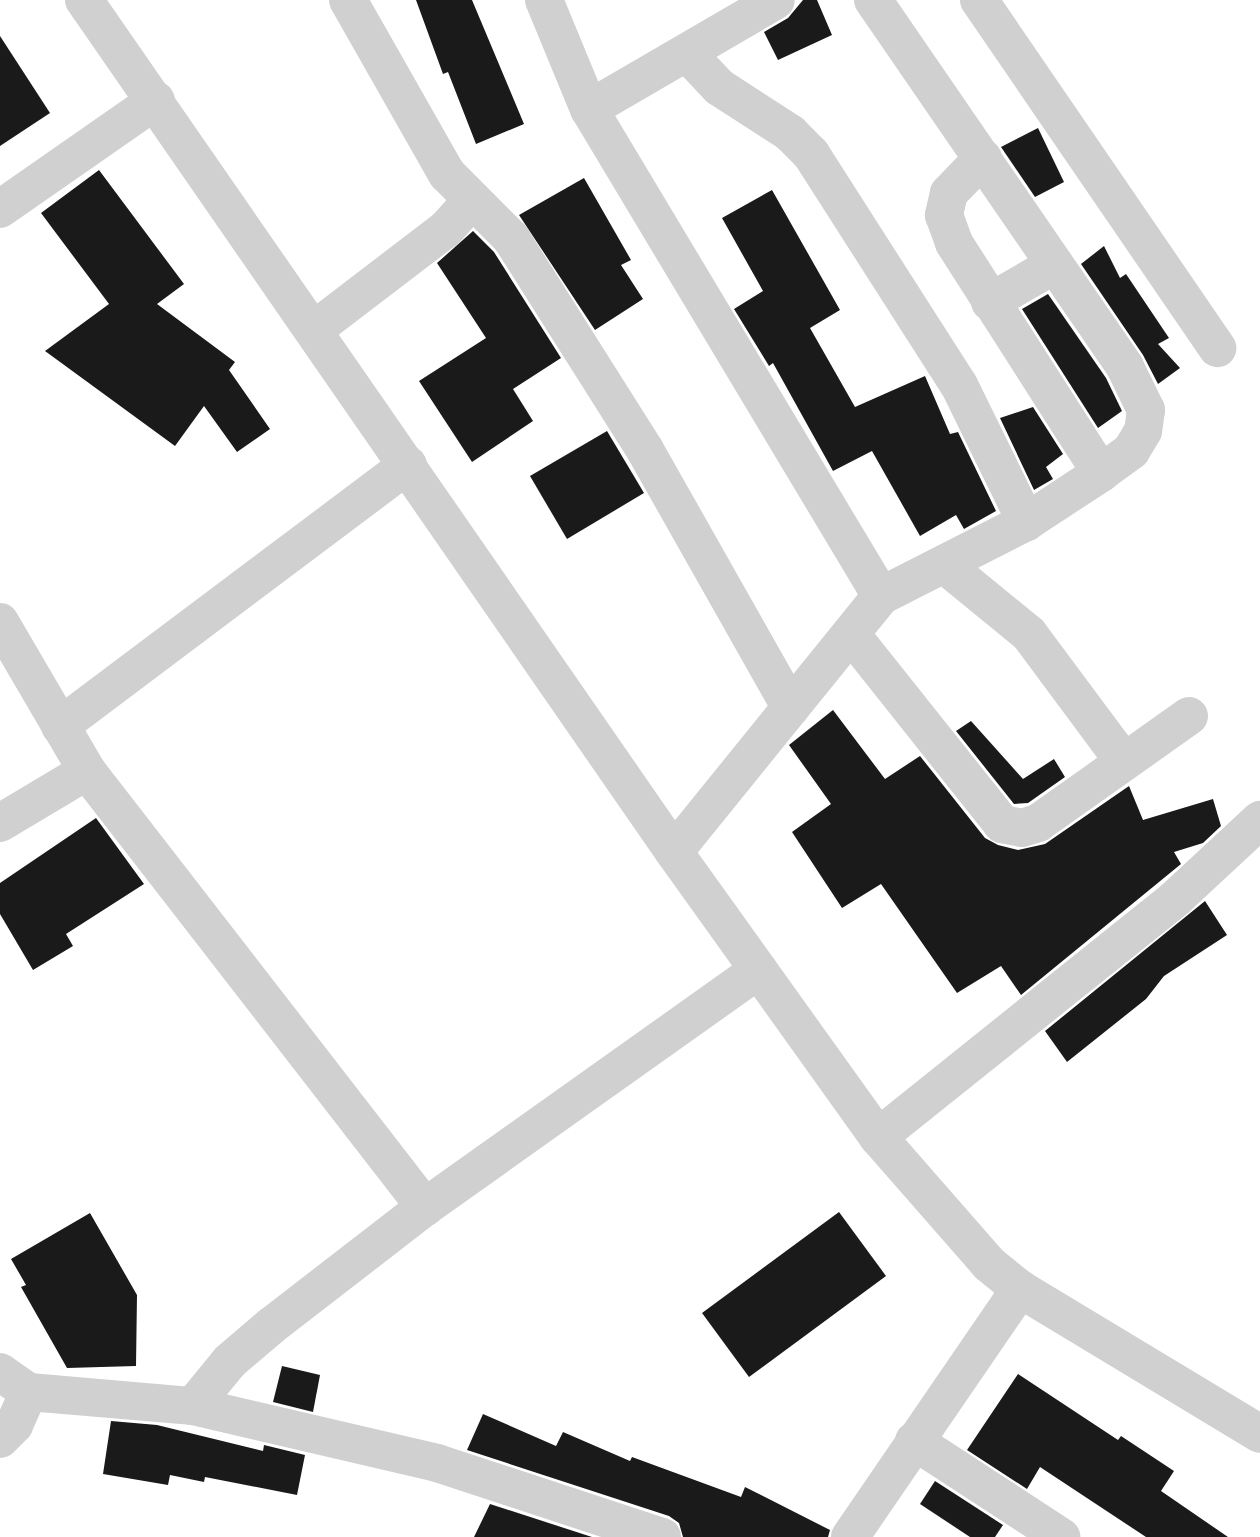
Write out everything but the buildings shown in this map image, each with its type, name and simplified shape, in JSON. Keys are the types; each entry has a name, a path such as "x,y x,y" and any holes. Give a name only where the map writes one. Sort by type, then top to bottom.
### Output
{"street":[{"path":"84,0 315,329 674,852 878,1137 989,1264 1020,1289 1260,1434"},
{"path":"348,0 447,174 471,201 511,238 631,426 791,708"},
{"path":"544,0 589,109 881,596"},
{"path":"589,109 776,0"},
{"path":"674,852 881,596 946,566 1026,522 1131,451 1143,431 1146,410 1125,367 873,0"},
{"path":"979,0 1217,348"},
{"path":"687,53 719,88 790,133 811,154 959,385 1026,522"},
{"path":"0,209 156,100"},
{"path":"983,158 949,192 944,215 954,243 1101,473"},
{"path":"315,329 446,229 471,201"},
{"path":"990,302 1054,265"},
{"path":"61,726 408,465"},
{"path":"946,566 1028,634 1124,762"},
{"path":"0,622 88,771 425,1207"},
{"path":"851,634 1002,824 1022,828 1038,823 1189,716"},
{"path":"0,823 88,771"},
{"path":"878,1137 1176,898 1260,820"},
{"path":"193,1406 230,1361 425,1207 758,970"},
{"path":"850,1537 1020,1289"},
{"path":"0,1438 14,1424 14,1382 193,1406 437,1463 662,1537"},
{"path":"914,1441 1061,1537"}]}
